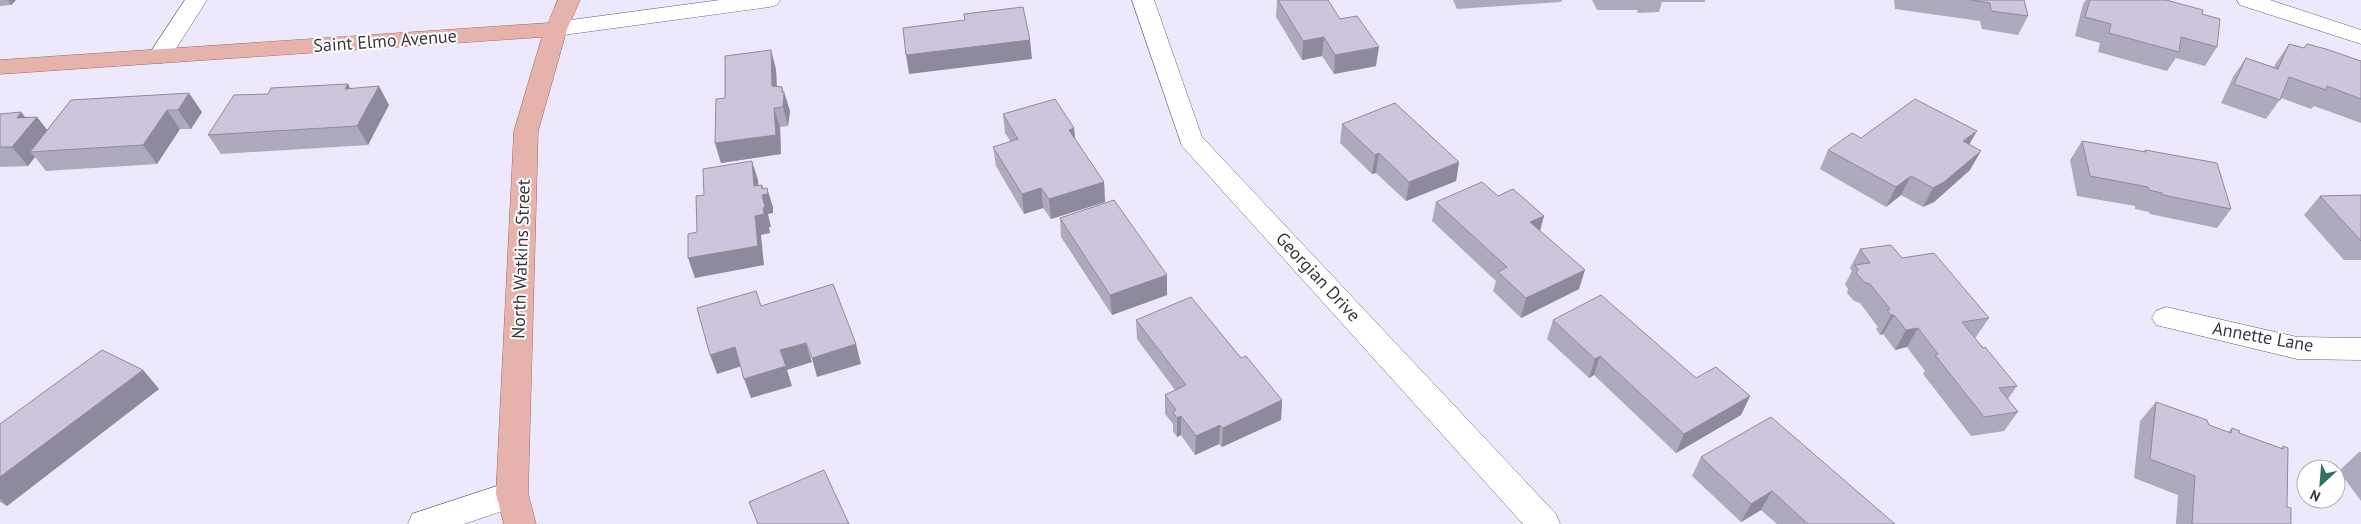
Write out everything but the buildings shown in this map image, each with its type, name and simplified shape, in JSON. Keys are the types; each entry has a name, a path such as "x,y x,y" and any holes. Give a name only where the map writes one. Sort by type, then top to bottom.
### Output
{"main road":[{"name":"North Watkins Street","path":"516,509 526,131 556,29 569,0"},
{"name":"Saint Elmo Avenue","path":"0,68 556,29"}],"street":[{"path":"160,56 196,0"},
{"name":"Saint Elmo Avenue","path":"556,29 769,0"},
{"name":"Georgian Drive","path":"1143,0 1192,140 1544,524"},
{"path":"2248,0 2361,37"},
{"name":"Annette Lane","path":"2166,318 2297,348 2361,349"},
{"path":"424,524 516,509"}]}
